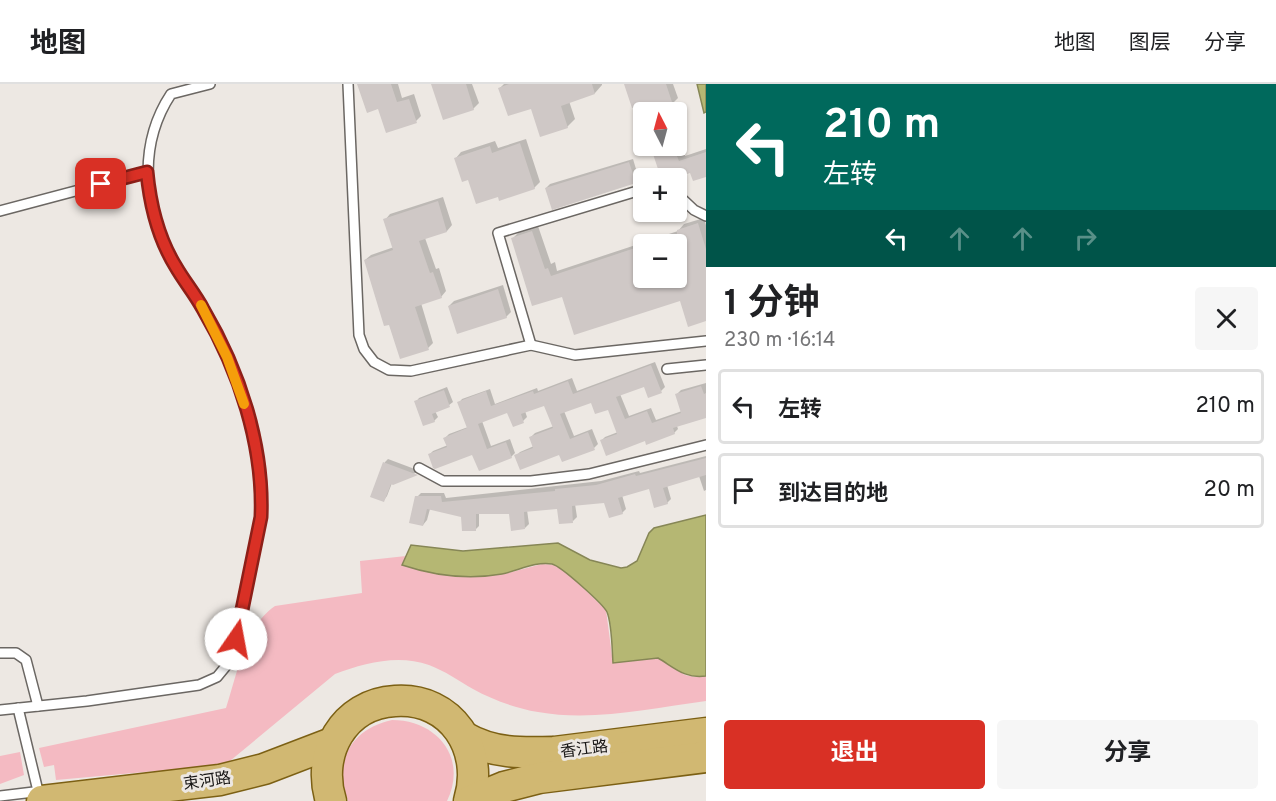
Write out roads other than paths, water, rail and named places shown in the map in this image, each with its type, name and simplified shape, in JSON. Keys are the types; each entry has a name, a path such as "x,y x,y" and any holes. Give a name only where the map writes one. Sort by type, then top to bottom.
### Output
{"main road":[{"path":"331,801 326,774 332,744 346,724 357,714 375,705 396,701 423,704 435,709 447,717 464,737 473,762 474,782 470,801"},
{"name":"香江路","path":"464,737 495,750 535,753 706,733"},
{"name":"束河路","path":"45,796 198,783 264,769 332,744"},
{"name":"香江路","path":"470,801 504,787 539,778 706,757"}],"lane":[{"path":"0,710 199,685 217,677 231,660 258,537 261,517 261,476 247,413 237,382 216,332 165,245 151,202 147,172 150,143 156,120 171,94 210,84"},
{"path":"348,84 359,335 364,349 374,362 389,370 411,371 531,345 574,355 706,340"},
{"path":"0,211 147,172"},
{"path":"531,345 498,233 633,192"},
{"path":"687,203 706,216"},
{"path":"668,369 706,365"},
{"path":"418,468 443,482 531,481 589,474 706,445"},
{"path":"0,653 16,653 26,660 38,706"},
{"path":"0,796 45,796 18,708"},
{"path":"147,778 198,783"}]}
